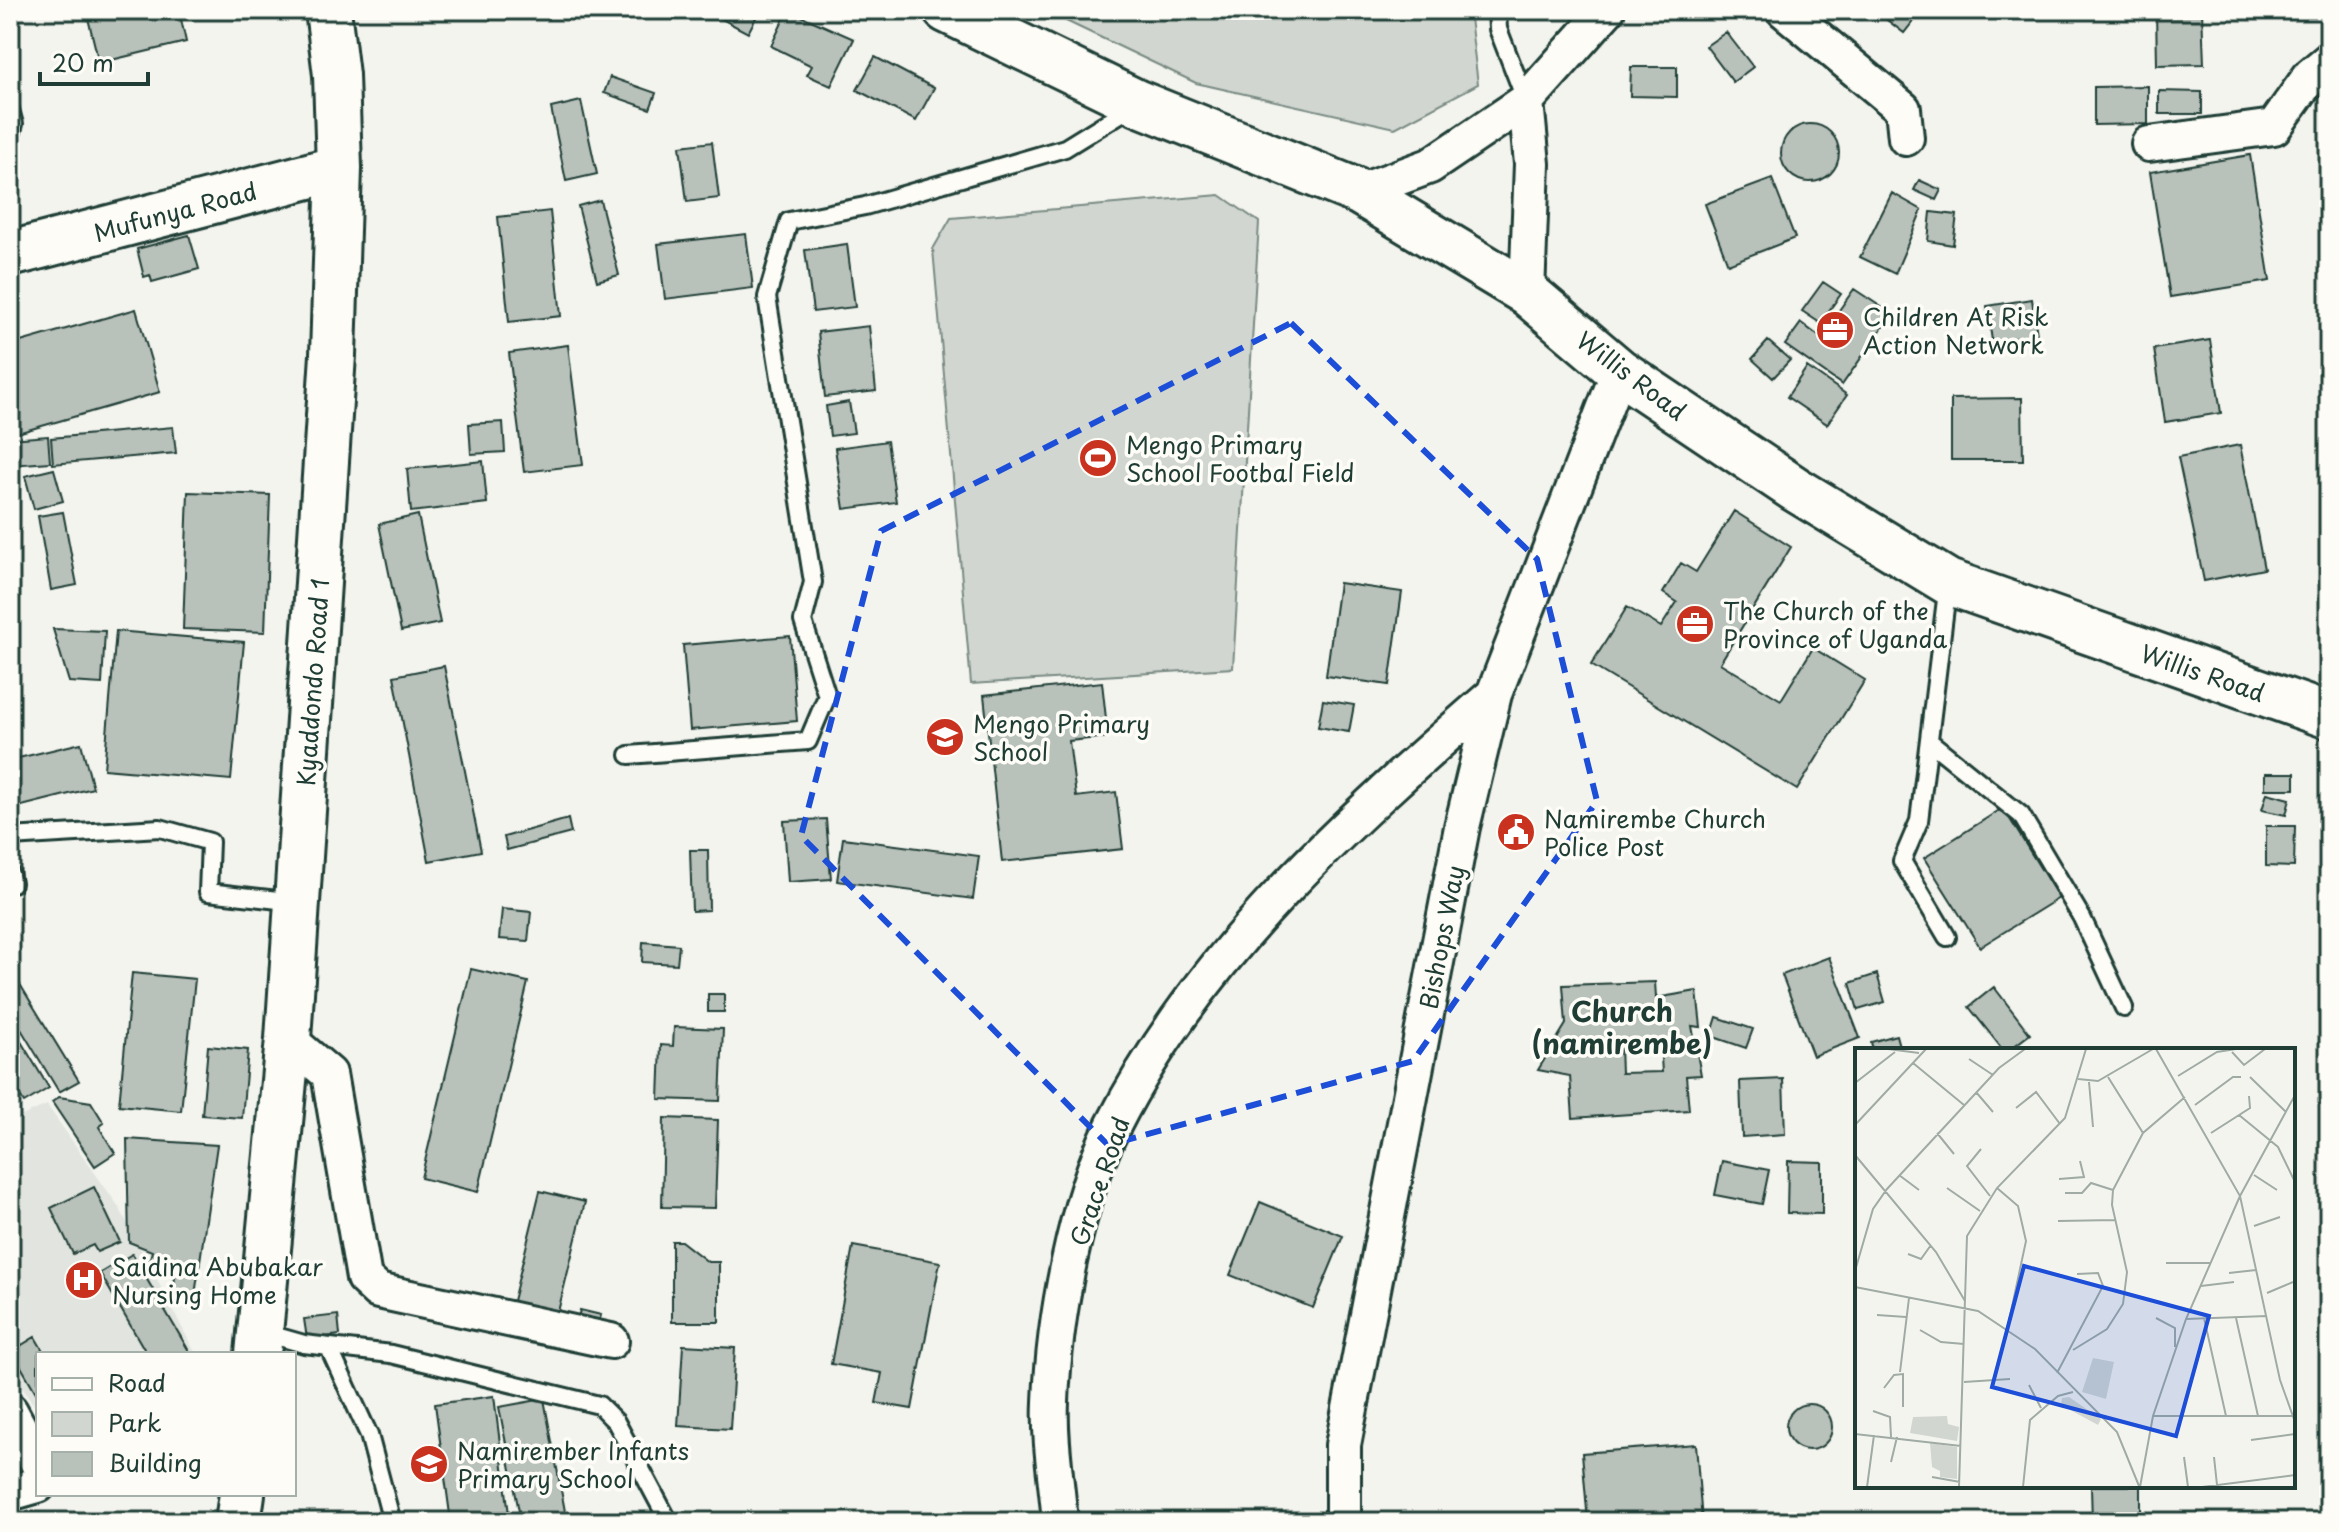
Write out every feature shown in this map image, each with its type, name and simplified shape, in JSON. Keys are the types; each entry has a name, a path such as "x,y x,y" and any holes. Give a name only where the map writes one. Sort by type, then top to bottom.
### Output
{"street":[{"name":"Kyaddondo Road 1","path":"259,1343 288,1039 333,355 339,168 336,75 328,10"},
{"name":"Willis Road","path":"946,10 1138,103 1359,192 1527,293 1619,371 1795,489 1948,582 2329,716"},
{"path":"1784,10 1903,109 1906,138"},
{"path":"1359,192 1430,166 1526,101 1601,16"},
{"path":"2149,144 2274,127 2311,75 2329,60"},
{"path":"1526,101 1532,164 1527,293"},
{"name":"Mufunya Road","path":"10,254 339,168"},
{"name":"Bishops Way","path":"1343,1522 1343,1445 1462,827 1494,694 1619,371"},
{"name":"Grace Road","path":"1060,1522 1051,1403 1061,1309 1082,1214 1112,1128 1159,1046 1290,884 1345,825 1494,694"},
{"path":"288,1039 329,1074 364,1278 378,1291 611,1341"},
{"path":"10,1411 36,1459"},
{"path":"10,1493 36,1486"},
{"path":"238,1522 242,1496"}],"lane":[{"path":"1497,10 1498,29 1526,101"},
{"path":"629,755 808,741 827,696 803,621 813,582 767,297 789,221 865,206 1065,148 1138,103"},
{"path":"10,110 14,124 10,138"},
{"path":"1947,937 1902,861 1919,821 1948,582"},
{"path":"1929,741 2021,815 2082,918 2124,1008"},
{"path":"10,837 160,828 210,842 208,892 298,902"},
{"path":"259,1343 391,1354 599,1405 616,1422 669,1522"},
{"path":"329,1348 369,1435 392,1522"}],"highlighted area":[{"path":"1291,323 1537,559 1597,801 1413,1061 1108,1145 801,836 881,531"}],"shaded area":[{"name":"Saidina Abubakar Nursing Home","path":"47,1105 119,1207 195,1352 36,1352 36,1408 10,1370 10,1121"}],"green space":[{"path":"1043,10 1469,10 1478,84 1395,128 1196,83"},
{"name":"Mengo Primary School Footbal Field","path":"1220,195 1259,222 1233,668 971,684 933,249 951,218"}],"building":[{"path":"86,10 179,10 186,42 99,63"},
{"path":"705,10 760,10 748,33"},
{"path":"788,10 854,39 831,86 807,75 812,66 771,46"},
{"path":"1874,10 1922,10 1904,33"},
{"path":"2156,10 2202,10 2204,64 2157,65"},
{"path":"1726,32 1753,67 1733,82 1706,46"},
{"path":"875,57 934,88 916,121 857,90"},
{"path":"1631,67 1677,67 1677,97 1630,96"},
{"path":"610,77 656,93 650,109 604,93"},
{"path":"2148,86 2148,124 2094,125 2094,87"},
{"path":"2159,91 2202,92 2202,114 2159,114"},
{"path":"581,101 597,174 566,181 551,108"},
{"path":"1810,124 1831,132 1839,153 1831,174 1810,182 1789,174 1781,153 1789,132"},
{"path":"712,142 719,198 687,202 680,146"},
{"path":"2250,155 2270,281 2170,297 2150,172"},
{"path":"1772,179 1795,238 1728,264 1705,204"},
{"path":"1919,180 1941,190 1936,200 1914,190"},
{"path":"1892,193 1922,210 1895,274 1860,257"},
{"path":"600,200 619,275 597,281 578,206"},
{"path":"550,211 561,316 509,322 498,217"},
{"path":"1931,212 1957,215 1953,245 1928,241"},
{"path":"746,234 753,288 665,299 658,244"},
{"path":"189,235 199,269 152,282 150,275 144,277 137,249"},
{"path":"847,244 855,307 813,312 805,250"},
{"path":"1823,282 1841,294 1820,323 1802,311"},
{"path":"1854,289 1892,314 1842,385 1785,345 1801,323 1820,337"},
{"path":"2032,299 2037,335 1992,341 1987,306"},
{"path":"136,309 160,392 14,434 10,421 10,345"},
{"path":"869,326 876,391 825,397 818,332"},
{"path":"2210,340 2221,413 2165,422 2154,349"},
{"path":"1768,341 1790,360 1773,378 1752,359"},
{"path":"568,345 583,465 524,472 509,353"},
{"path":"1807,367 1847,395 1827,424 1787,397"},
{"path":"2329,392 2329,435 2328,435 2324,393"},
{"path":"2022,398 2023,460 1951,460 1951,399"},
{"path":"849,402 854,433 830,436 826,406"},
{"path":"503,422 505,452 471,454 469,424"},
{"path":"173,427 176,453 53,464 51,438"},
{"path":"48,436 50,462 10,465 10,439"},
{"path":"887,441 896,502 844,509 835,448"},
{"path":"2240,445 2264,569 2204,581 2178,457"},
{"path":"483,461 487,503 411,512 407,469"},
{"path":"54,469 63,501 34,509 25,476"},
{"path":"188,492 270,495 265,632 183,629"},
{"path":"1734,511 1791,547 1720,663 1781,700 1813,648 1865,680 1797,790 1591,665 1627,607 1661,627 1677,602 1663,593 1681,563 1696,572"},
{"path":"63,512 77,585 51,590 38,516"},
{"path":"418,515 440,623 401,631 379,524"},
{"path":"1339,583 1402,592 1389,685 1326,676"},
{"path":"53,629 105,631 102,684 69,682"},
{"path":"116,631 244,642 231,780 104,769"},
{"path":"790,636 797,721 690,730 683,645"},
{"path":"444,666 481,851 429,861 394,676"},
{"path":"1102,682 1108,737 1069,741 1076,797 1116,792 1123,849 1002,862 984,695"},
{"path":"1323,700 1354,705 1349,732 1318,727"},
{"path":"81,743 93,788 10,809 10,760"},
{"path":"2265,773 2295,773 2295,789 2265,789"},
{"path":"2267,793 2290,799 2286,815 2262,810"},
{"path":"2003,808 2059,898 1980,947 1924,858"},
{"path":"568,819 571,833 507,850 504,837"},
{"path":"826,819 831,879 788,882 784,821"},
{"path":"2266,826 2295,826 2294,867 2266,866"},
{"path":"843,838 979,856 973,899 837,881"},
{"path":"690,850 708,850 709,910 692,911"},
{"path":"502,909 531,912 528,941 499,939"},
{"path":"643,942 679,945 677,964 642,962"},
{"path":"1829,957 1860,1038 1813,1056 1782,975"},
{"path":"10,968 79,1081 59,1092 10,1011"},
{"path":"471,969 528,982 478,1192 421,1178"},
{"path":"132,973 195,979 181,1111 119,1105"},
{"path":"1877,974 1885,1002 1858,1010 1850,983"},
{"path":"1655,982 1656,998 1697,991 1701,1027 1692,1026 1701,1075 1686,1076 1689,1110 1573,1118 1570,1076 1538,1070 1566,1024 1563,985","holes":["1660,1044 1662,1072 1621,1073 1620,1046"]},
{"path":"1994,987 2030,1034 2012,1048 2001,1048 1969,1007"},
{"path":"708,994 724,994 724,1012 708,1012"},
{"path":"1717,1017 1753,1029 1746,1048 1711,1036"},
{"path":"11,1025 49,1088 24,1103 10,1080"},
{"path":"674,1027 723,1029 720,1101 659,1099 661,1045 673,1046"},
{"path":"1896,1035 1899,1048 1872,1048 1871,1042"},
{"path":"208,1046 248,1050 242,1118 202,1115"},
{"path":"1783,1079 1785,1134 1742,1137 1740,1081"},
{"path":"59,1097 91,1102 104,1123 99,1127 115,1153 95,1166 52,1102"},
{"path":"664,1118 718,1120 715,1208 662,1207"},
{"path":"127,1139 217,1145 194,1302 173,1301 175,1276 147,1268 152,1251 129,1242"},
{"path":"1722,1161 1769,1170 1762,1204 1715,1195"},
{"path":"1788,1161 1822,1162 1822,1214 1787,1213"},
{"path":"94,1187 120,1242 97,1252 93,1245 73,1254 51,1208"},
{"path":"540,1191 585,1202 555,1324 510,1313"},
{"path":"1260,1202 1343,1236 1313,1308 1230,1275"},
{"path":"672,1241 681,1241 708,1262 719,1262 719,1322 672,1322"},
{"path":"853,1246 940,1262 912,1409 876,1403 882,1373 831,1364"},
{"path":"132,1254 189,1351 146,1352 100,1273"},
{"path":"580,1310 601,1315 597,1330 576,1325"},
{"path":"338,1315 340,1335 307,1339 304,1319"},
{"path":"35,1337 44,1352 36,1352 36,1393 12,1351"},
{"path":"683,1345 735,1348 730,1429 678,1426"},
{"path":"494,1396 510,1522 451,1522 435,1404"},
{"path":"544,1399 567,1522 521,1522 499,1407"},
{"path":"1809,1404 1826,1410 1832,1427 1826,1444 1809,1450 1792,1444 1786,1427 1792,1410"},
{"path":"1696,1444 1702,1522 1588,1522 1582,1453"},
{"path":"2091,1488 2141,1488 2141,1522 2092,1522"}],"place":[{"name":"Children At Risk Action Network","path":"1835,330"},
{"name":"Mengo Primary School Footbal Field","path":"1098,458"},
{"name":"The Church of the Province of Uganda","path":"1695,624"},
{"name":"Mengo Primary School","path":"945,737"},
{"name":"Namirembe Church Police Post","path":"1516,832"},
{"name":"Saidina Abubakar Nursing Home","path":"84,1280"},
{"name":"Namirember Infants Primary School","path":"429,1464"}],"district":[{"name":"Church (namirembe)","path":"1622,1026"}]}
